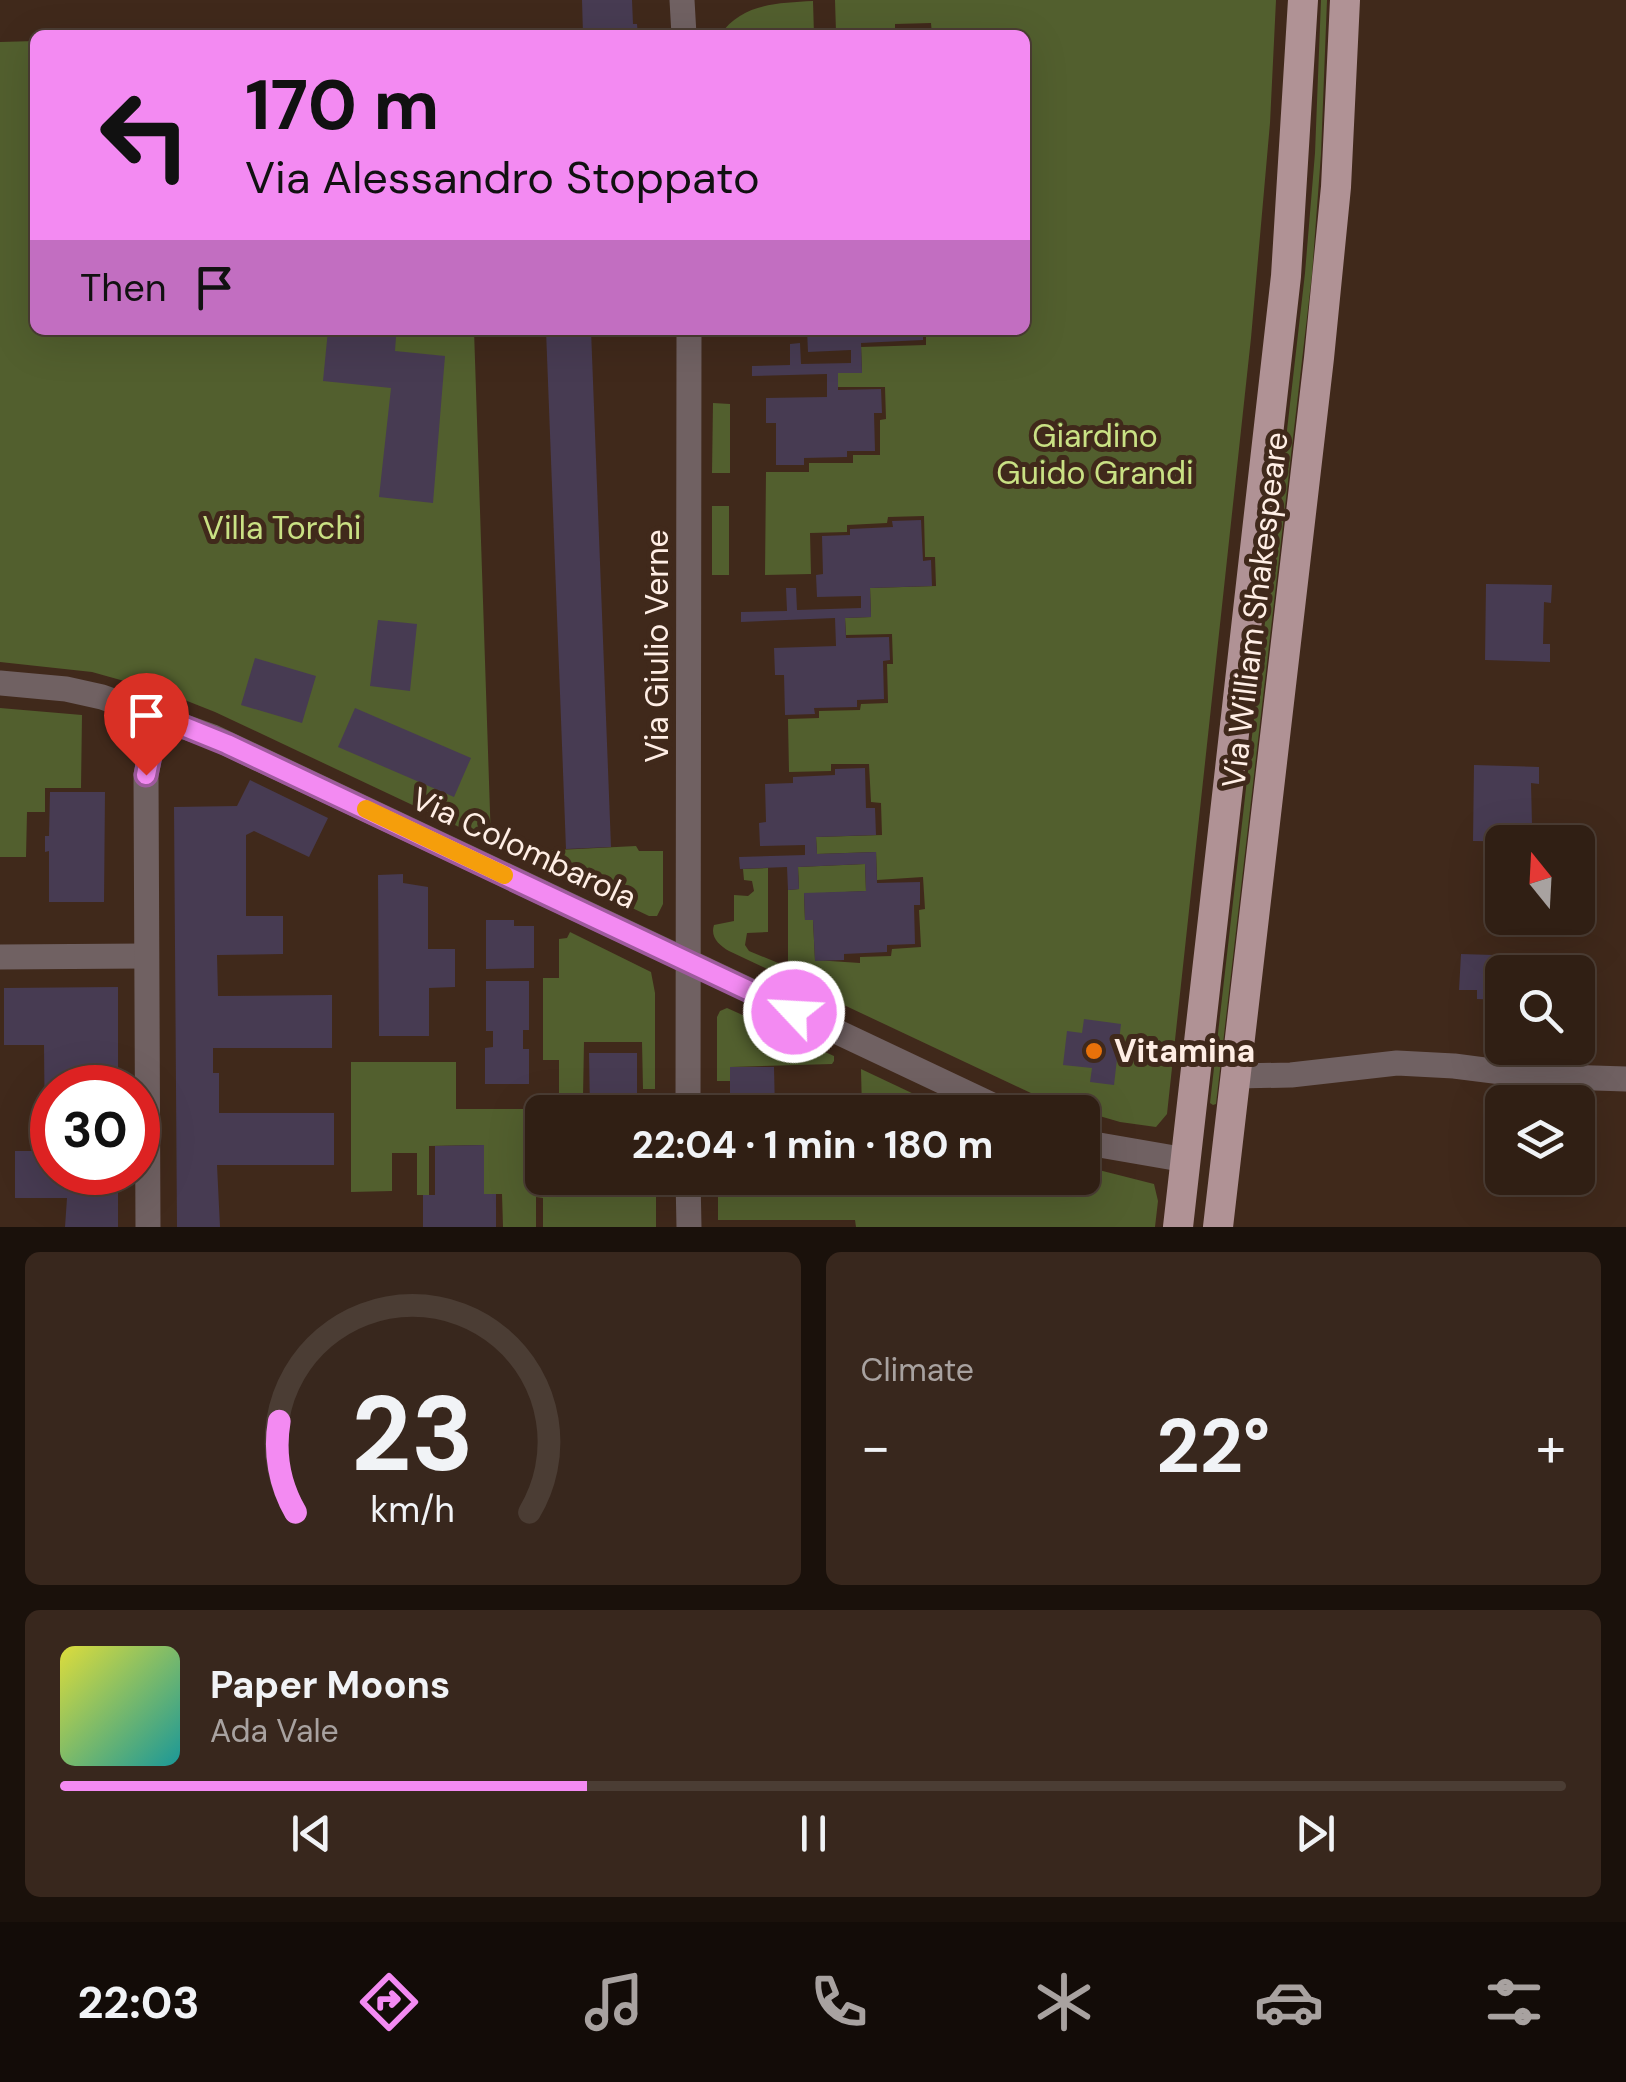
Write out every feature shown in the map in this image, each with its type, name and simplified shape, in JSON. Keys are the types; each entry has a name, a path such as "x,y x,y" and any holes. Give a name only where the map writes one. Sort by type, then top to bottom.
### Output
{"main road":[{"name":"Via William Shakespeare","path":"1178,1227 1286,276 1303,0"},
{"name":"Via William Shakespeare","path":"1218,1227 1321,339 1336,187 1345,0"}],"street":[{"path":"682,0 684,30"},
{"name":"Via Giulio Verne","path":"688,1095 689,335"},
{"name":"Via Colombarola","path":"0,683 87,693 227,744 972,1095"},
{"path":"148,1227 146,762 158,716"},
{"path":"0,956 144,956"},
{"path":"1236,1076 1291,1075 1397,1063 1532,1076 1626,1079"},
{"path":"1100,1145 1186,1160"},
{"path":"688,1195 688,1227"}],"green space":[{"name":"Giardino Guido Grandi","path":"835,0 1276,0 1270,123 1251,338 1167,1114 1156,1127 1100,1116 1100,1095 1035,1095 729,951 713,933 714,925 734,921 734,895 748,896 754,891 752,881 744,880 743,869 768,868 768,932 747,933 745,945 749,951 788,967 788,890 799,889 798,867 865,864 866,891 804,894 805,920 813,920 815,960 860,963 860,957 891,956 892,949 921,947 919,910 925,909 923,877 877,880 876,852 817,854 816,837 882,835 881,803 871,802 869,764 831,764 831,771 789,772 788,719 819,718 819,711 860,710 861,704 888,703 887,664 893,664 892,634 846,635 845,618 871,617 870,588 936,586 935,557 925,557 924,516 888,517 887,523 847,525 847,532 810,533 811,574 765,575 766,472 809,472 809,463 853,463 853,455 880,455 880,420 886,419 885,387 838,387 838,373 862,372 861,347 926,345 926,335 1030,335 1030,30 932,30 931,23 895,24 895,30 836,30"},
{"path":"1321,0 1327,0 1312,274 1213,1105 1210,1103 1305,273"},
{"path":"813,1 814,30 724,30 739,16 774,4"},
{"name":"Villa Torchi","path":"30,41 30,335 474,335 491,842 167,693 92,672 0,662 0,42"},
{"path":"713,403 730,404 730,473 712,473"},
{"path":"712,506 729,506 729,575 712,575"},
{"path":"0,708 82,715 81,788 45,788 45,812 27,812 26,857 0,857"},
{"path":"636,846 639,851 663,851 663,904 657,916 649,916 531,860 538,851"},
{"path":"570,932 651,972 655,993 655,1089 643,1089 642,1042 584,1042 583,1095 559,1095 559,1060 543,1060 543,978 559,978 559,939 567,938"},
{"path":"727,1008 834,1056 834,1061 731,1067 730,1081 717,1081 717,1017"},
{"path":"351,1062 456,1062 456,1109 525,1109 525,1195 656,1197 656,1227 543,1227 543,1198 536,1197 536,1227 503,1227 502,1194 484,1194 483,1145 429,1146 429,1195 417,1195 417,1153 392,1153 392,1191 351,1192"},
{"path":"861,1069 916,1095 862,1095"},
{"path":"1100,1170 1154,1184 1158,1201 1155,1227 856,1227 855,1220 718,1220 718,1195 1100,1195"}],"building":[{"path":"582,0 632,0 633,24 637,24 638,30 583,30"},
{"path":"328,335 396,337 395,351 445,356 433,503 379,497 391,388 323,381"},
{"path":"546,335 591,335 611,847 566,849"},
{"path":"807,335 923,335 923,340 861,343 862,373 838,373 838,390 881,389 882,413 874,413 875,451 847,451 847,457 804,458 804,465 776,465 776,423 766,423 766,398 827,397 827,374 752,376 752,366 790,365 790,344 800,343 801,364 851,363 851,350 808,352"},
{"path":"921,520 923,561 931,560 932,586 870,588 871,617 845,618 846,638 889,637 890,660 883,661 884,699 857,700 857,707 814,708 815,714 785,715 784,675 775,675 774,648 836,646 835,618 741,622 741,612 787,611 786,588 796,588 797,610 861,608 861,596 817,597 816,575 823,574 822,536 850,535 850,529 893,527 892,521"},
{"path":"1486,584 1552,585 1551,603 1544,602 1543,644 1550,644 1550,662 1485,660"},
{"path":"378,620 417,624 410,691 370,686"},
{"path":"255,658 316,676 302,723 241,705"},
{"path":"355,708 471,758 454,797 338,747"},
{"path":"1474,765 1539,767 1539,784 1531,783 1532,825 1485,825 1485,841 1473,841"},
{"path":"865,768 866,808 875,808 876,835 816,837 817,854 876,852 877,883 920,882 920,905 914,905 915,944 887,945 887,952 844,954 844,960 815,961 813,920 805,920 804,893 866,891 865,864 798,867 799,889 788,890 787,867 740,869 739,857 805,855 805,845 760,846 759,823 766,822 765,784 793,783 793,777 835,775 835,769"},
{"path":"250,780 328,818 309,857 254,831 246,835 246,916 283,916 283,954 217,955 218,996 332,995 332,1048 213,1048 213,1073 219,1073 219,1113 334,1113 334,1165 217,1165 220,1227 177,1227 174,807 237,806"},
{"path":"50,792 105,792 104,902 49,902 49,851 45,852 45,836 49,836"},
{"path":"403,874 403,883 428,887 428,949 455,949 455,987 429,988 429,1036 379,1036 378,875"},
{"path":"486,920 514,920 514,926 534,926 534,968 486,969"},
{"path":"1461,954 1495,955 1485,955 1485,999 1477,999 1477,990 1459,990"},
{"path":"486,981 529,981 529,1030 523,1030 523,1049 529,1049 529,1084 485,1084 485,1048 493,1047 493,1031 486,1031"},
{"path":"118,987 118,1065 44,1065 44,1045 4,1045 4,988"},
{"path":"1084,1019 1121,1024 1114,1085 1090,1082 1092,1068 1063,1065 1067,1031 1082,1033"},
{"path":"589,1053 637,1053 637,1095 590,1095"},
{"path":"730,1067 774,1067 775,1095 730,1095"},
{"path":"484,1145 484,1194 496,1194 496,1227 423,1227 423,1195 435,1195 435,1146"},
{"path":"15,1151 30,1151 30,1195 118,1195 118,1227 65,1227 67,1198 15,1198"}],"slow traffic":[{"path":"366,809 504,875"}],"place":[{"name":"Vitamina","path":"1094,1051"}],"route":[{"path":"146,775 148,750 158,716 227,744 794,1012"}]}
